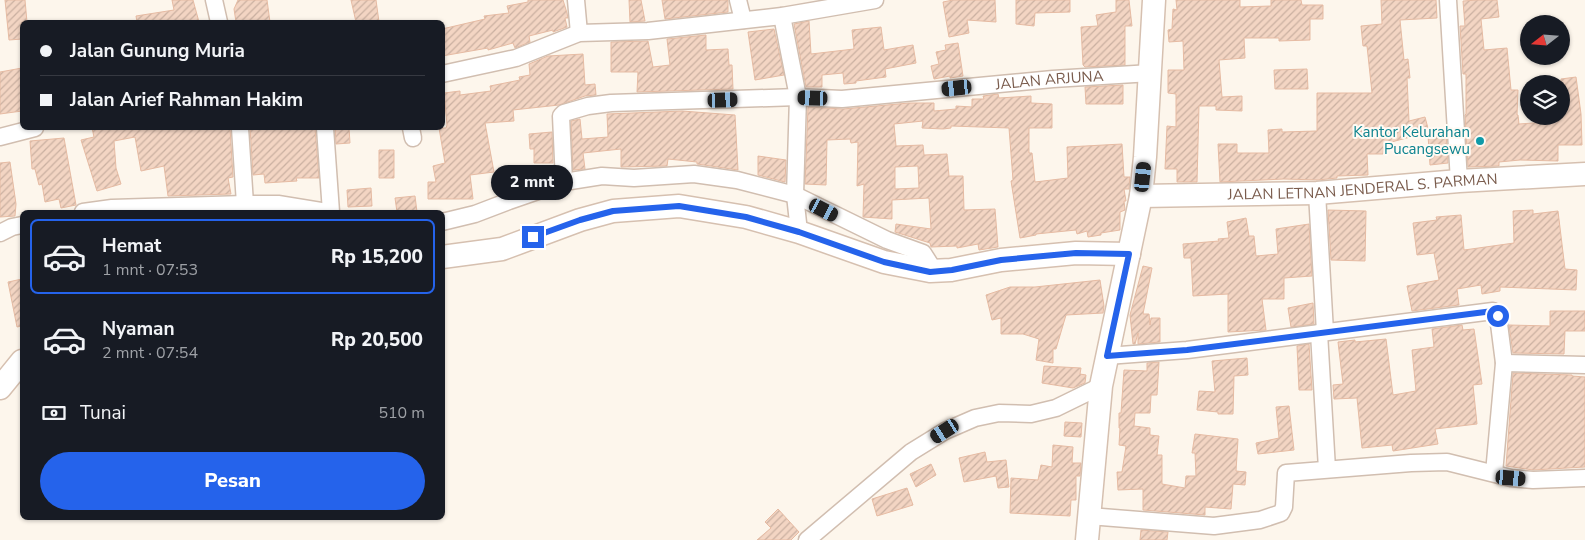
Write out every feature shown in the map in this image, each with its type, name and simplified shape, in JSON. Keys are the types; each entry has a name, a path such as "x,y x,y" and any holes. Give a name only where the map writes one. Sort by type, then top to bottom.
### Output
{"main road":[{"path":"1087,540 1102,386 1141,196 1151,73 1154,0"},
{"name":"JALAN LETNAN JENDERAL S. PARMAN","path":"1141,196 1317,193 1458,181 1585,174"},
{"path":"445,257 502,249 580,220 613,211 679,206 746,217 799,232 884,262 930,272 952,270 1001,260 1076,253 1129,254"},
{"path":"1,384 20,363"}],"street":[{"path":"214,0 219,20"},
{"path":"576,0 578,33"},
{"path":"738,0 743,20"},
{"path":"445,73 516,58 578,33 648,30 782,16 844,3 875,0"},
{"path":"1448,0 1448,32 1458,181"},
{"path":"782,16 798,98 795,195 799,232"},
{"name":"JALAN ARJUNA","path":"564,182 561,116 564,113 588,106 611,103 798,98 842,99 1053,79 1151,73"},
{"path":"0,137 27,130"},
{"path":"240,130 245,204"},
{"path":"325,130 331,210"},
{"path":"445,221 475,214 509,200 564,182 602,176 634,178 694,174 737,180 795,195 887,240 923,253 930,264 930,272"},
{"path":"1317,193 1328,469"},
{"path":"98,210 245,204 278,204 315,210"},
{"path":"0,233 20,225"},
{"path":"1107,356 1187,350 1493,311 1498,316 1504,363 1494,472"},
{"path":"1504,363 1585,365"},
{"path":"807,540 911,452 945,431 974,418 999,413 1031,414 1056,408 1102,386"},
{"path":"1089,516 1214,526 1260,520 1281,513 1284,507 1286,473 1328,469 1447,462 1494,472 1511,478 1533,480 1585,478"}],"building":[{"path":"5,0 25,0 27,20 20,20 20,39 9,40"},
{"path":"172,0 193,0 198,20 137,20 136,16 174,10"},
{"path":"238,0 267,0 270,20 236,20 234,9"},
{"path":"351,0 376,0 379,20 356,20"},
{"path":"528,0 563,0 568,18 565,18 567,27 553,32 553,30 529,36 530,42 515,48 513,43 488,50 488,48 445,55 445,28 485,19 484,16 509,13 507,6 528,2"},
{"path":"629,0 641,0 645,21 630,22"},
{"path":"662,0 728,0 728,12 665,19"},
{"path":"953,0 995,0 996,22 967,20 969,33 949,37 943,2"},
{"path":"1016,0 1070,0 1070,12 1035,13 1034,26 1016,24"},
{"path":"1116,0 1129,0 1132,26 1125,26 1125,65 1085,67 1083,65 1081,27 1098,26 1096,15 1116,12"},
{"path":"1176,0 1240,0 1240,7 1271,6 1271,0 1301,0 1302,5 1323,5 1323,19 1310,19 1310,40 1279,41 1279,38 1244,38 1245,58 1219,60 1222,97 1242,96 1242,111 1216,110 1216,106 1199,106 1197,182 1177,182 1177,169 1165,169 1167,126 1176,127 1176,94 1168,93 1168,70 1184,70 1183,41 1169,42 1168,30 1172,29 1173,9 1177,10"},
{"path":"1381,0 1436,0 1437,18 1400,20 1404,60 1408,59 1410,78 1407,78 1409,121 1425,117 1429,132 1384,144 1383,154 1367,154 1368,175 1337,176 1337,178 1318,180 1284,179 1220,182 1218,144 1237,144 1237,153 1269,153 1268,130 1282,129 1282,132 1317,131 1317,93 1372,93 1367,46 1363,46 1361,26 1382,24"},
{"path":"1497,0 1499,17 1481,19 1484,50 1507,48 1511,90 1518,90 1517,115 1520,125 1570,125 1570,78 1576,77 1581,114 1582,145 1558,145 1558,161 1520,160 1499,162 1499,166 1468,167 1465,115 1466,74 1463,74 1460,26 1465,26 1463,1"},
{"path":"809,21 811,54 854,49 852,30 881,27 884,50 913,45 916,63 885,69 886,77 856,81 856,83 844,84 843,73 822,75 822,87 806,87 794,24"},
{"path":"774,29 784,75 755,80 748,32"},
{"path":"706,35 706,50 728,49 729,65 732,65 733,89 637,92 638,72 611,72 611,42 648,41 653,67 670,65 667,39"},
{"path":"958,43 963,76 934,79 931,66 939,64 936,52 946,50 945,45"},
{"path":"583,54 585,85 595,84 596,95 585,96 559,105 513,110 514,121 485,123 494,172 470,175 473,199 428,199 428,182 436,182 433,166 445,163 439,130 445,130 447,125 445,93 460,91 460,95 491,91 490,86 520,80 519,77 530,75 529,64 548,56"},
{"path":"20,68 20,111 0,114 0,72"},
{"path":"1307,69 1308,89 1275,89 1274,70"},
{"path":"1123,85 1123,104 1086,104 1085,87"},
{"path":"998,94 999,98 1031,96 1031,103 1052,104 1052,128 1029,128 1029,153 1032,153 1035,182 1068,178 1067,147 1122,144 1124,177 1130,177 1129,189 1124,189 1126,201 1124,201 1125,210 1120,212 1120,230 1088,237 1087,231 1077,234 1076,230 1036,234 1020,238 1011,181 1013,180 1009,128 951,126 951,128 943,129 922,128 923,121 894,124 896,146 923,145 924,155 947,154 949,176 963,176 964,210 995,209 998,247 979,250 978,244 957,248 957,246 931,247 930,243 895,232 896,224 931,229 929,198 892,200 892,219 863,217 864,184 857,186 858,142 851,143 850,139 827,140 826,185 805,184 808,107 843,109 909,103 934,103 934,111 956,109 956,106 972,107 972,99 984,99 983,96","holes":["918,166 919,188 895,189 895,167"]},
{"path":"682,111 735,115 738,170 697,164 697,162 668,159 667,166 621,167 621,149 583,153 585,169 573,170 571,121 580,119 582,139 608,137 607,114"},
{"path":"92,130 230,130 233,177 228,178 231,194 168,196 164,166 141,171 135,137 114,141 116,168 121,184 97,191 81,140 94,137"},
{"path":"250,130 315,130 319,178 296,178 297,181 265,183 264,174 253,175"},
{"path":"335,130 349,130 350,143 336,144"},
{"path":"552,132 553,163 534,163 534,149 530,149 529,134"},
{"path":"1446,133 1448,163 1430,165 1428,135"},
{"path":"64,138 76,205 61,208 59,199 45,202 42,184 39,185 35,169 32,169 30,141"},
{"path":"379,150 394,150 394,178 379,178"},
{"path":"758,156 786,160 785,182 758,175"},
{"path":"10,162 16,204 15,216 0,217 0,163"},
{"path":"371,188 372,206 348,207 347,190"},
{"path":"415,196 417,210 397,210 395,198"},
{"path":"1328,210 1366,211 1365,261 1331,260"},
{"path":"1533,210 1533,214 1558,211 1565,269 1577,270 1576,290 1500,287 1500,291 1482,294 1481,285 1457,289 1459,305 1412,311 1407,286 1439,280 1434,253 1417,255 1413,223 1437,220 1436,217 1461,215 1464,250 1514,243 1513,211"},
{"path":"1246,218 1249,236 1254,236 1256,256 1278,254 1276,229 1309,224 1312,276 1284,278 1284,299 1262,299 1266,330 1228,332 1228,294 1193,296 1191,258 1184,258 1183,244 1219,241 1218,239 1229,238 1227,222"},
{"path":"1143,266 1152,268 1143,314 1149,314 1150,325 1151,318 1160,318 1160,342 1138,344 1138,333 1135,344 1133,344 1130,315"},
{"path":"20,279 20,326 17,327 8,282"},
{"path":"1100,280 1104,306 1103,313 1066,315 1056,349 1053,349 1053,363 1036,360 1039,339 1023,334 1001,334 1001,318 992,320 986,295 1010,287 1035,287"},
{"path":"1313,303 1314,324 1291,327 1288,308"},
{"path":"1550,311 1585,311 1585,331 1565,331 1564,354 1513,353 1509,325 1550,326"},
{"path":"1462,325 1463,330 1474,329 1482,384 1473,385 1477,424 1435,429 1438,444 1393,451 1392,445 1362,448 1357,398 1334,399 1333,385 1343,384 1338,342 1386,339 1393,395 1416,391 1412,350 1434,347 1432,329"},
{"path":"1309,344 1312,390 1299,390 1297,346"},
{"path":"1247,358 1248,375 1234,376 1233,414 1218,414 1218,412 1197,410 1199,391 1215,392 1212,361"},
{"path":"1159,362 1157,395 1151,395 1150,413 1135,413 1134,426 1150,428 1150,435 1159,436 1157,455 1162,455 1162,484 1185,488 1186,476 1196,476 1195,453 1192,453 1195,434 1238,439 1236,471 1246,472 1245,485 1233,484 1231,509 1205,507 1205,515 1143,510 1143,489 1118,490 1117,472 1122,472 1126,446 1119,445 1119,413 1121,413 1124,370 1147,371 1147,363"},
{"path":"1044,366 1081,368 1080,374 1086,375 1085,383 1073,388 1042,383"},
{"path":"1513,373 1585,377 1585,467 1533,470 1506,466"},
{"path":"1289,406 1294,450 1258,454 1256,443 1279,438 1276,407"},
{"path":"1065,422 1082,423 1081,437 1064,436"},
{"path":"1053,445 1073,447 1072,463 1081,463 1080,476 1076,476 1076,500 1071,500 1070,516 1010,513 1011,478 1038,480 1041,465 1052,467"},
{"path":"985,452 987,462 1006,460 1009,487 998,488 996,476 964,482 959,458"},
{"path":"931,464 936,475 916,487 910,474"},
{"path":"907,488 913,505 877,516 872,499"},
{"path":"778,509 799,532 791,540 757,540 771,528 765,522"},
{"path":"1141,530 1168,532 1167,540 1140,540"}],"place":[{"name":"Kantor Kelurahan Pucangsewu","path":"1480,141"}],"route":[{"path":"533,237 580,220 613,211 679,206 746,217 799,232 884,262 930,272 952,270 1001,260 1076,253 1129,254 1107,356 1187,350 1493,311 1498,316"}]}
